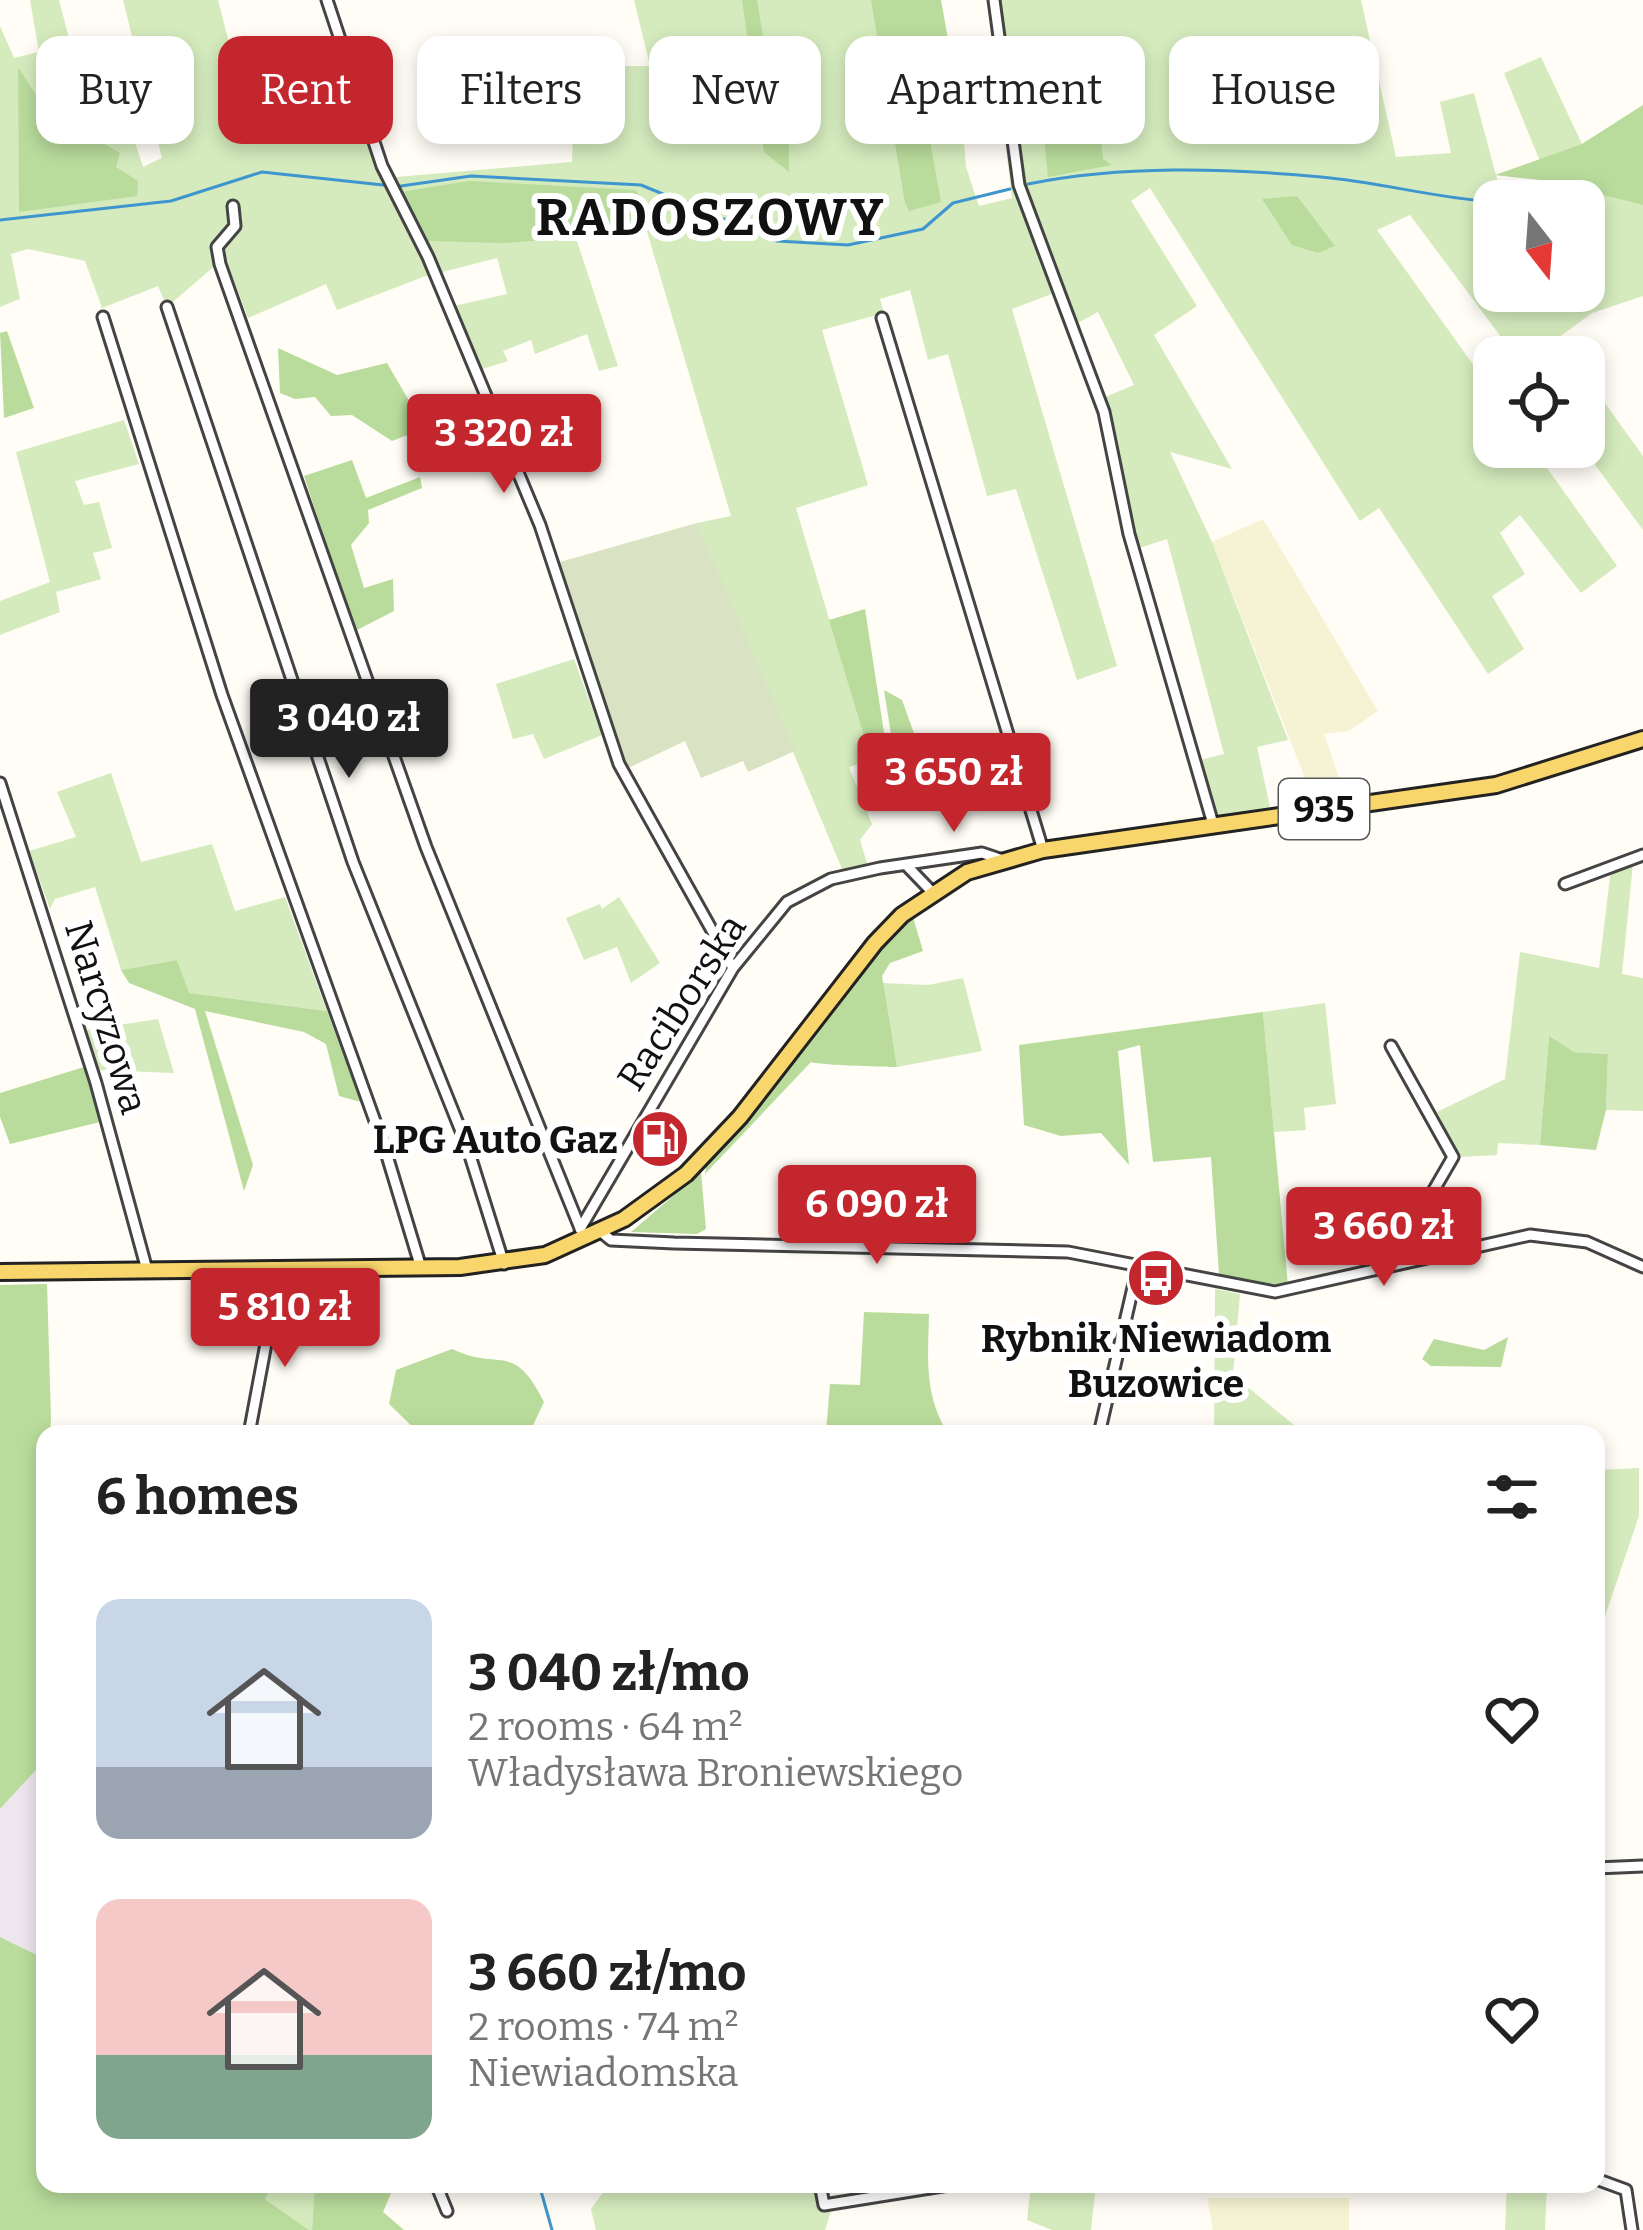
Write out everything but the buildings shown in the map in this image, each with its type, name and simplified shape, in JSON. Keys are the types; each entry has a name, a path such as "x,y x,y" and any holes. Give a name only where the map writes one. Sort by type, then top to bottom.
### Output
{"main road":[{"name":"Raciborska","path":"0,1272 280,1275 504,1264 572,1245 666,1192 704,1156 875,944 933,892 1000,859 1496,785 1643,739"}],"street":[{"path":"327,0 382,166 428,257 540,525 619,764 734,968"},
{"path":"994,0 1018,185 1104,412 1129,535 1213,824"},
{"path":"233,206 235,226 217,247 220,264 426,847 580,1228"},
{"path":"167,307 353,862 467,1146 504,1264"},
{"path":"103,317 222,694 386,1149 421,1268"},
{"path":"882,318 1042,850"},
{"name":"Narcyzowa","path":"0,783 96,1083 147,1270"},
{"name":"Raciborska","path":"572,1245 734,968 787,902 831,879 982,853 1000,859"},
{"path":"1564,884 1643,855"},
{"path":"903,865 916,870 933,892"},
{"path":"1391,1046 1453,1157 1391,1264"},
{"path":"601,1232 611,1240 638,1242 1067,1252 1274,1292 1543,1234 1587,1242 1643,1267"},
{"path":"1101,1425 1138,1266"},
{"path":"251,1425 280,1275"},
{"path":"1605,1868 1643,1866"},
{"path":"1605,2182 1626,2190 1632,2230"},
{"path":"440,2193 447,2211"},
{"path":"822,2193 824,2205 899,2193"}],"shaded area":[{"path":"1263,519 1378,711 1349,731 1324,734 1345,795 1314,801 1212,542"},
{"path":"36,1770 36,1955 0,1937 0,1809"},
{"path":"1207,2198 1349,2198 1349,2230 1213,2230"}],"green space":[{"path":"30,0 59,0 68,36 36,36"},
{"path":"123,0 218,0 227,36 218,36 218,144 376,144 396,177 572,162 573,144 625,144 625,66 649,66 649,144 821,144 821,36 649,36 649,62 634,0 905,0 911,36 845,36 845,144 964,144 979,206 1012,198 1005,144 1145,144 1145,36 992,36 988,0 1361,0 1369,36 1169,36 1169,144 1379,144 1379,81 1396,157 1451,153 1440,102 1474,93 1497,180 1473,180 1473,299 1410,215 1377,230 1473,365 1473,468 1547,468 1617,566 1581,593 1520,515 1500,533 1525,574 1492,596 1524,649 1488,674 1379,508 1360,521 1150,188 1131,201 1197,306 1154,335 1232,469 1170,452 1212,542 1288,740 1257,747 1272,816 1213,824 1192,762 1224,754 1167,539 1133,550 1100,399 1134,385 1098,312 1072,326 1057,292 1012,309 1117,666 1077,680 1016,489 987,496 948,354 928,360 910,290 880,299 884,313 822,330 868,485 796,508 871,760 849,767 872,824 860,840 869,870 845,876 697,523 731,516 646,228 574,232 618,366 599,371 587,334 535,354 531,340 503,351 508,361 479,370 449,307 507,294 497,258 423,277 337,310 326,284 248,318 225,257 167,307 158,286 102,308 85,261 28,249 11,254 20,299 0,307 0,26 14,58 36,53 36,144 136,144 143,167 162,158 159,144 194,144 194,36 132,36"},
{"path":"742,0 757,0 763,36 747,36"},
{"path":"871,0 941,0 947,36 877,36"},
{"path":"1541,57 1582,144 1643,105 1643,296 1605,309 1605,180 1548,180 1504,73"},
{"path":"18,67 36,95 36,144 105,144 120,153 116,167 138,181 137,196 19,212"},
{"path":"1643,105 1643,205 1605,195 1605,180 1495,175 1582,144"},
{"path":"763,144 789,144 789,172 764,152"},
{"path":"895,144 930,144 941,202 909,211"},
{"path":"1045,144 1101,144 1103,159 1112,165 1048,177"},
{"path":"469,181 635,190 673,233 646,228 573,231 559,239 503,243 428,241 401,192"},
{"path":"1297,196 1335,246 1318,253 1292,245 1262,199"},
{"path":"1482,312 1595,312 1561,336 1500,336"},
{"path":"7,331 34,408 4,418 0,333"},
{"path":"278,348 337,375 387,363 425,428 392,441 352,415 331,416 315,397 295,399 280,393"},
{"path":"1605,403 1643,456 1643,530 1597,468 1605,468"},
{"path":"124,420 139,464 75,481 84,505 99,502 112,548 93,553 101,579 56,592 60,612 0,635 0,601 50,582 16,452"},
{"path":"352,460 366,498 420,477 422,488 368,510 369,523 351,545 364,588 393,579 394,611 355,631 304,476"},
{"path":"697,523 795,751 748,772 743,761 701,778 685,741 622,771 553,564"},
{"path":"865,609 889,765 871,760 829,620"},
{"path":"574,659 602,735 544,759 533,734 513,739 496,684"},
{"path":"884,690 902,700 929,775 905,785 898,778"},
{"path":"111,773 141,862 212,844 235,911 285,897 327,1011 188,993 177,960 121,970 95,887 55,899 50,909 29,851 76,837 57,792"},
{"path":"1633,863 1622,974 1643,978 1643,1111 1606,1110 1608,1054 1574,1052 1549,1037 1540,1145 1498,1143 1497,1155 1460,1157 1437,1112 1505,1079 1520,952 1599,968 1611,869"},
{"path":"619,897 660,963 631,983 617,947 584,960 566,918 600,904 602,909"},
{"path":"913,917 923,951 890,963 882,976 897,1067 811,1062 705,1174 706,1166 866,962"},
{"path":"177,960 189,993 327,1011 361,1102 339,1096 326,1044 304,1032 205,1011 253,1165 244,1191 195,1009 129,983 121,970"},
{"path":"963,978 982,1051 897,1067 882,983 928,985"},
{"path":"1325,1003 1336,1104 1304,1108 1306,1130 1274,1132 1263,1012"},
{"path":"1263,1012 1288,1286 1267,1287 1219,1274 1211,1157 1153,1162 1140,1045 1118,1051 1129,1165 1101,1133 1061,1136 1024,1125 1019,1045"},
{"path":"158,1019 174,1073 97,1070 86,1030"},
{"path":"1549,1036 1574,1052 1608,1054 1606,1110 1596,1150 1540,1145"},
{"path":"84,1067 100,1122 10,1144 0,1117 0,1093"},
{"path":"701,1172 706,1229 697,1234 631,1232"},
{"path":"47,1284 51,1419 51,1425 36,1425 36,1770 0,1809 0,1285"},
{"path":"1215,1289 1240,1294 1233,1375 1294,1425 1214,1425"},
{"path":"864,1312 929,1314 931,1388 944,1425 827,1425 830,1384 860,1385"},
{"path":"1508,1337 1501,1367 1431,1366 1422,1359 1434,1339 1484,1350"},
{"path":"452,1349 514,1364 544,1402 533,1425 411,1425 389,1404 396,1370"},
{"path":"1639,1468 1639,1516 1605,1616 1605,1470"},
{"path":"0,1937 36,1955 36,2193 268,2193 265,2199 309,2230 0,2230"},
{"path":"257,2193 314,2193 309,2230"},
{"path":"314,2193 391,2193 383,2212 404,2230 312,2230"},
{"path":"603,2193 815,2193 820,2208 831,2211 825,2230 596,2230 591,2209"},
{"path":"1030,2193 1095,2193 1091,2230 1052,2230 1027,2220"},
{"path":"1507,2193 1547,2193 1545,2230 1505,2230"}],"waterway":[{"path":"1028,184 1137,171 1248,172 1343,179 1473,200"},
{"path":"0,220 171,201 262,172 383,185"},
{"path":"401,186 471,176 641,185 777,241 848,245 923,229 953,203 1010,189"},
{"path":"542,2193 552,2230"}],"place":[{"name":"LPG Auto Gaz","path":"660,1139"},
{"name":"Rybnik Niewiadom Buzowice","path":"1156,1278"}],"district":[{"name":"RADOSZOWY","path":"711,217"}]}
